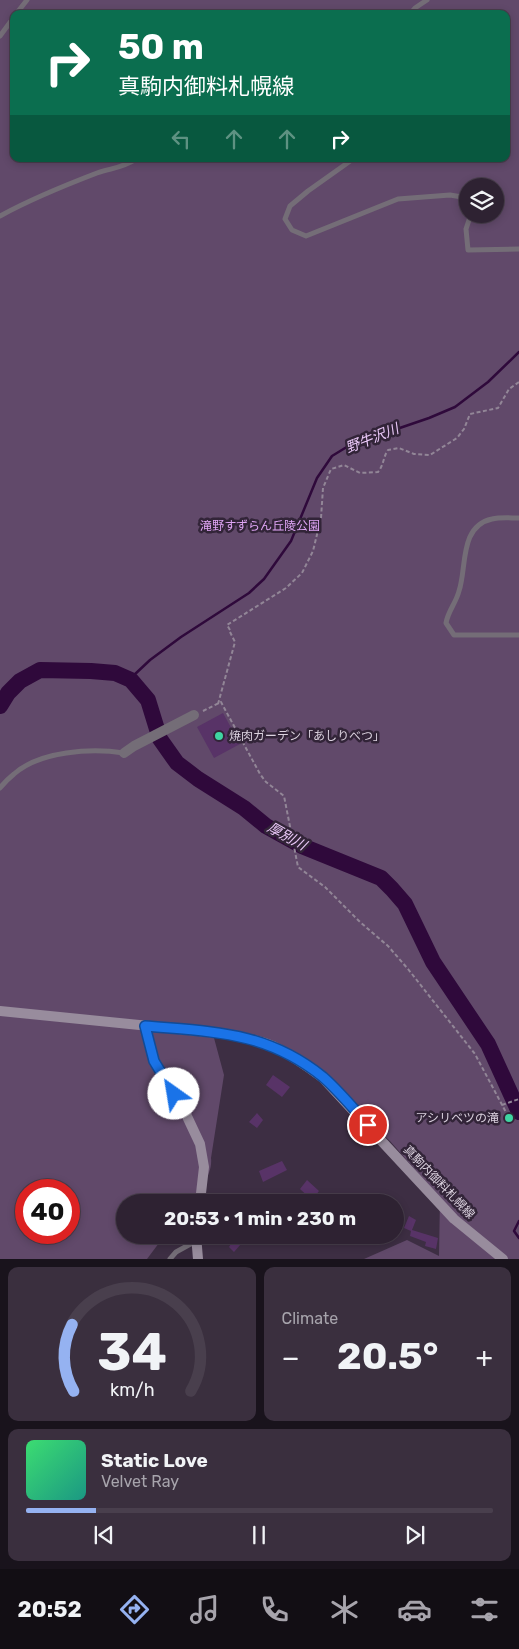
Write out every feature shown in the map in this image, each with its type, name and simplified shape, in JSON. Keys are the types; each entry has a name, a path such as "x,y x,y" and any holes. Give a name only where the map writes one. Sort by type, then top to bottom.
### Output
{"main road":[{"name":"真駒内御料札幌線","path":"0,1012 220,1033 272,1046 299,1060 323,1078 454,1219 503,1259"},
{"path":"145,1026 154,1061 184,1110 200,1144 204,1167 201,1194"},
{"path":"197,1244 198,1259"}],"street":[{"path":"124,753 194,715"}],"lane":[{"path":"19,10 27,0"},
{"path":"413,10 427,0"},
{"path":"0,36 10,22"},
{"path":"0,216 27,201 99,172 127,165 132,162"},
{"path":"348,162 290,206 285,219 292,230 306,236 398,199 450,195 459,196"},
{"path":"468,223 466,229 468,250 519,249"},
{"path":"519,518 492,518 473,530 464,554 460,590 448,614 446,623 454,635 519,635"},
{"path":"0,788 14,773 38,760 89,751 105,750 124,753"},
{"path":"170,1259 187,1244"}],"path":[{"path":"218,704 235,642 227,625 286,588 302,572 313,551 320,518 323,488 331,469 344,465 360,473 378,472 382,467 383,457 388,450 400,448 414,454 430,455 457,438 464,429 470,414 498,408 509,389 519,382"},
{"path":"194,715 222,702 260,774 266,782 284,796 298,867 325,887 360,922 388,946 403,963 475,1054 509,1118"},
{"path":"502,1105 519,1099"}],"green space":[{"name":"滝野すずらん丘陵公園","path":"0,0 519,0 519,1259 364,1259 398,1244 404,1244 404,1241 407,1240 439,1256 440,1198 390,1141 303,1061 253,1034 214,1038 224,1075 210,1170 205,1182 196,1194 116,1194 116,1244 158,1244 147,1259 0,1259"}],"building":[{"name":"焼肉ガーデン「あしりべつ」","path":"223,713 240,744 214,758 197,727"},
{"path":"273,1075 290,1087 282,1097 266,1085"},
{"path":"257,1113 263,1120 257,1128 249,1122"},
{"path":"282,1161 287,1170 263,1182 259,1171"},
{"path":"307,1180 319,1191 317,1194 305,1194 300,1189"},
{"path":"409,1216 416,1220 412,1230 438,1238 436,1249 425,1246 426,1242 410,1236 411,1231 404,1228"},
{"path":"231,1244 241,1244 234,1252 229,1247"}],"waterway":[{"name":"野牛沢川","path":"131,680 150,660 181,637 249,593 264,579 291,541 317,478 332,456 350,445 455,407 488,382 519,352"},
{"name":"厚別川","path":"0,706 8,693 20,681 40,670 115,673 131,680 148,700 160,739 177,763 198,779 244,808 266,826 302,846 381,878 392,889 405,904 433,962 488,1044 519,1112"},
{"name":"厚別川","path":"519,1221 514,1231 519,1238"}],"place":[{"name":"焼肉ガーデン「あしりべつ」","path":"219,736"},
{"name":"アシリベツの滝","path":"509,1118"}],"route":[{"path":"174,1094 154,1061 145,1026 220,1033 272,1046 299,1060 323,1078 368,1125"}]}
